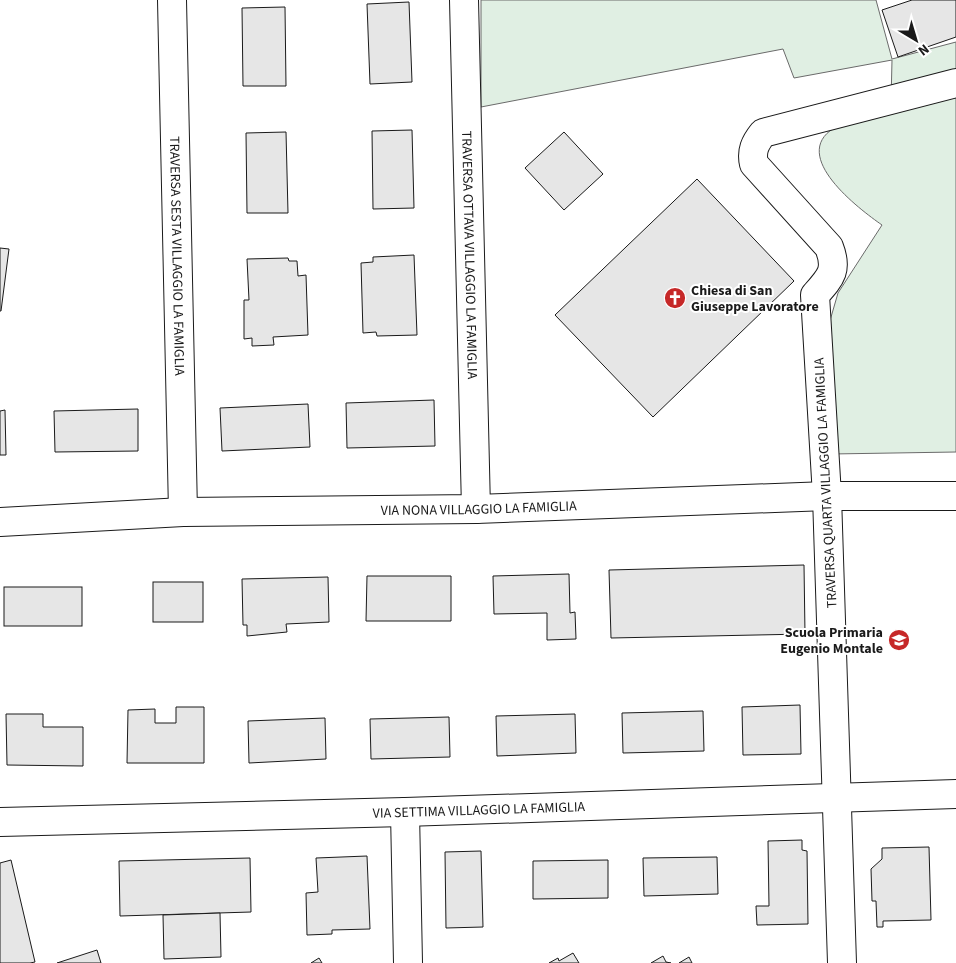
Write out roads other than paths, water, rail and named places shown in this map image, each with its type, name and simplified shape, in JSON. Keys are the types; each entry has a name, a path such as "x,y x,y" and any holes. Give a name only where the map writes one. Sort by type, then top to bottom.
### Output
{"street":[{"name":"TRAVERSA SESTA VILLAGGIO LA FAMIGLIA","path":"172,0 183,512"},
{"name":"TRAVERSA OTTAVA VILLAGGIO LA FAMIGLIA","path":"464,0 476,509"},
{"name":"TRAVERSA QUARTA VILLAGGIO LA FAMIGLIA","path":"842,963 827,496 815,295 830,278 834,261 829,247 754,164 752,154 756,141 764,133 956,83"},
{"name":"VIA NONA VILLAGGIO LA FAMIGLIA","path":"0,522 183,512 476,509 827,496 956,496"},
{"name":"VIA SETTIMA VILLAGGIO LA FAMIGLIA","path":"0,822 404,812 956,794"},
{"path":"404,812 408,963"}],"place":[{"name":"Chiesa di San Giuseppe Lavoratore","path":"675,298"},
{"name":"Scuola Primaria Eugenio Montale","path":"899,640"}]}
